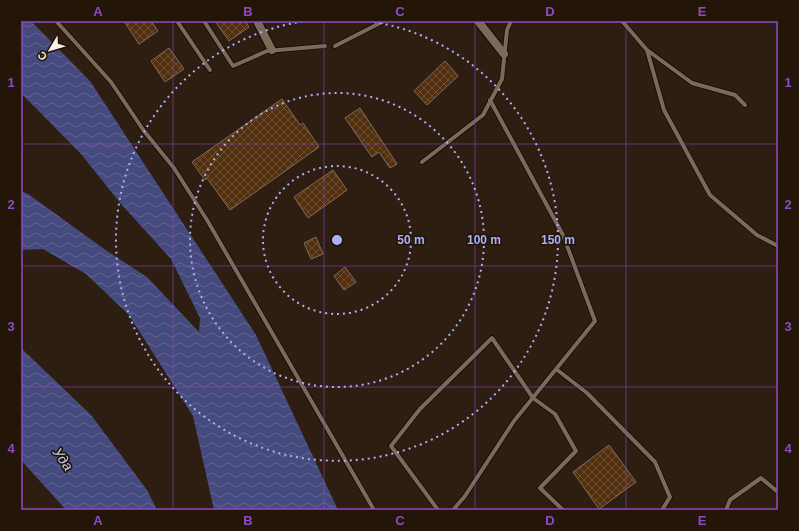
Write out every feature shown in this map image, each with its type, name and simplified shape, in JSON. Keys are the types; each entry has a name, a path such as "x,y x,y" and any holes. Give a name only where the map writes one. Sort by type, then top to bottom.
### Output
{"street":[{"path":"257,21 272,50"},
{"path":"478,21 504,54"}],"lane":[{"path":"56,21 111,82 144,131 174,168 207,220 374,510"},
{"path":"177,21 210,70"},
{"path":"204,21 234,66 272,50 326,46"},
{"path":"335,46 384,21"},
{"path":"422,162 483,115 502,79 507,30 511,21"},
{"path":"622,21 647,50 692,83 735,96 745,105"},
{"path":"647,50 664,110 710,195 756,235 778,246"},
{"path":"453,510 465,496 514,421 595,321 563,235 490,100"},
{"path":"438,510 390,446 420,408 492,338 532,398 555,414 576,451 540,488 563,510"},
{"path":"556,369 587,393 655,462 670,497 662,510"},
{"path":"726,510 730,500 760,478 778,492"}],"water":[{"path":"21,21 31,21 90,81 256,335 338,510 214,510 193,416 129,315 86,274 43,249 21,250 21,191 28,194 107,251 147,277 199,332 200,318 171,259 121,204 81,154 21,93"},
{"name":"Уда","path":"21,348 91,415 147,490 157,510 66,510 21,460"}],"building":[{"path":"124,21 151,21 158,31 139,44"},
{"path":"215,21 245,21 249,27 229,41"},
{"path":"169,48 184,69 165,82 151,61"},
{"path":"445,61 458,76 427,105 414,91"},
{"path":"282,99 300,125 303,123 319,147 230,210 207,178 205,180 192,162"},
{"path":"360,108 397,164 390,168 379,152 372,157 345,118"},
{"path":"333,170 347,190 308,218 294,197"},
{"path":"316,237 323,254 311,259 304,243"},
{"path":"345,267 356,282 344,290 334,276"},
{"path":"609,445 636,482 599,509 573,472"}]}
